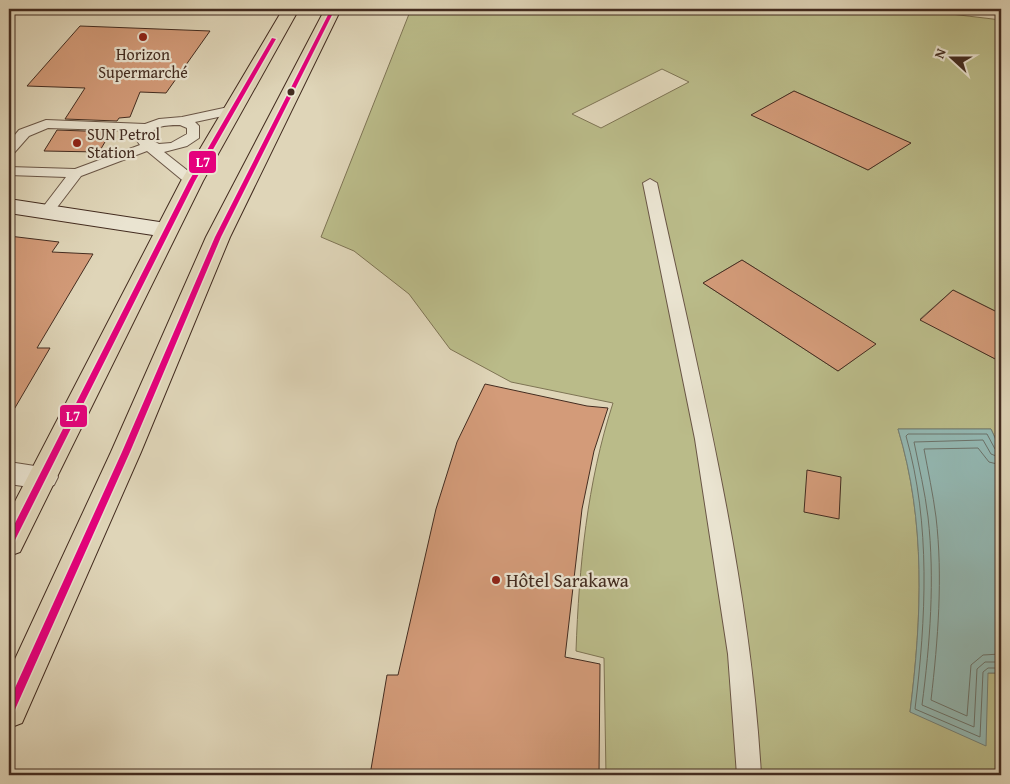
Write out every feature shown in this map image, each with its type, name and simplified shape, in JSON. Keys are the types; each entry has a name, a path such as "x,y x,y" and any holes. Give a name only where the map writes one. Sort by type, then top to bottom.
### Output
{"highway":[{"path":"9,543 166,230 291,9"},
{"path":"9,711 126,452 218,237 333,9"}],"street":[{"path":"9,206 166,230"},
{"path":"9,473 43,477"}],"lane":[{"path":"9,150 24,134 46,124 147,128 164,122 182,121 234,110"},
{"path":"9,171 76,173 149,146 167,147 189,139 194,130 193,126 182,121"},
{"path":"147,128 141,138 192,181"},
{"path":"47,211 76,173"},
{"path":"650,184 704,439 739,654 749,775"}],"green space":[{"path":"411,9 909,9 1001,20 1001,314 953,290 920,319 1001,362 1001,451 991,429 898,429 913,499 919,569 917,641 910,712 988,673 1001,673 1001,775 606,775 604,658 576,651 579,588 586,526 597,464 613,403 511,382 450,349 409,294 354,251 321,237","holes":["662,69 689,82 601,128 572,114","794,91 910,143 868,170 752,115","742,260 875,344 838,371 703,283"]}],"water":[{"path":"898,429 991,429 1001,451 1001,673 988,673 986,746 910,712 917,641 919,569 913,499"}],"building":[{"path":"80,26 210,31 166,93 140,92 130,117 119,118 117,121 65,119 85,88 27,86"},
{"path":"794,91 911,143 868,170 751,115"},
{"name":"SUN Petrol Station","path":"57,130 111,132 99,152 44,151"},
{"path":"9,236 59,242 52,252 93,254 37,348 50,348 9,418"},
{"path":"742,260 876,344 838,371 703,283"},
{"path":"953,290 1001,314 1001,362 920,320"},
{"name":"Hôtel Sarakawa","path":"485,384 587,406 608,408 594,451 582,509 565,657 600,664 599,775 370,775 387,675 398,675 436,509 457,442"},
{"path":"807,470 841,477 839,519 804,512"}],"transit line":[{"name":"L7","path":"9,711 126,452 218,237 333,9"},
{"name":"L7","path":"9,543 192,181 274,39"}],"place":[{"name":"Horizon Supermarché","path":"143,37"},
{"name":"SUN Petrol Station","path":"77,143"},
{"name":"Hôtel Sarakawa","path":"496,580"}]}
